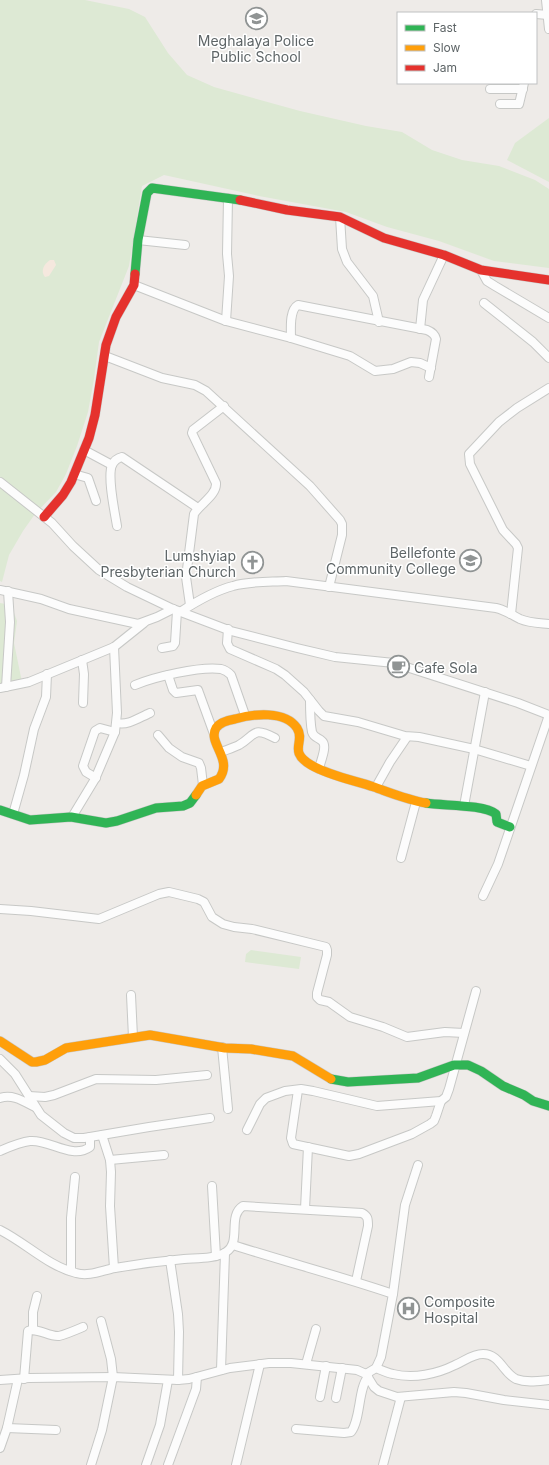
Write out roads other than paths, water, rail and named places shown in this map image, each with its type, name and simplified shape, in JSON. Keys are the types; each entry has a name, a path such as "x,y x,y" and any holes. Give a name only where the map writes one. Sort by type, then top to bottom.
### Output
{"street":[{"path":"546,0 548,22"},
{"path":"537,15 548,22"},
{"path":"490,89 503,86 524,86 519,104 500,104"},
{"path":"44,517 63,495 84,450 95,416 106,345 112,326 134,285 138,240 147,193 152,188 228,198 287,210 340,217 384,238 444,255 481,270 549,280"},
{"path":"226,322 229,276 227,254 228,198"},
{"path":"340,217 342,249 347,262 373,296 379,322"},
{"path":"138,240 185,245"},
{"path":"420,329 423,300 444,255"},
{"path":"481,270 488,281 495,286 549,318"},
{"path":"134,285 226,322 291,338 350,356 375,371 393,369 411,362 420,363 431,368"},
{"path":"484,303 533,342 549,358"},
{"path":"291,338 292,311 298,306 432,332 436,339 429,378"},
{"path":"105,356 162,378 200,387 224,406 310,486 342,524 342,535 329,587"},
{"path":"511,614 518,548 502,530 470,464 469,454 499,422 517,408 549,388"},
{"path":"190,605 186,577 194,514 198,508 215,492 216,488 216,483 192,433 224,406"},
{"path":"84,450 112,465"},
{"path":"117,526 110,476 112,465 122,457 198,508"},
{"path":"74,474 88,478 96,501"},
{"path":"0,482 44,517 99,570 126,587 176,611 228,629 335,657 394,663 485,692 549,715 498,864 483,896"},
{"path":"144,623 114,647 29,682 3,688 10,622 4,590 98,616 138,624 176,611 233,586 286,581 496,608 504,610 522,620 532,623 549,624"},
{"path":"162,648 173,646 176,643 176,611"},
{"path":"228,629 227,643 230,649 276,669 286,675 299,686 324,716 358,722 407,737 419,737 474,749 531,766"},
{"path":"72,817 96,778 115,732 117,723 114,647"},
{"path":"82,660 84,674 83,703"},
{"path":"134,685 168,675 210,669 222,669 227,671 234,681 245,716"},
{"path":"13,814 26,768 34,729 46,697 47,674"},
{"path":"0,810 31,820 72,817 103,823 113,822 156,808 187,805 192,802 203,785 218,781 223,775 224,763 198,690 176,693 173,690 168,675"},
{"path":"464,806 485,692"},
{"path":"310,699 312,732 316,738 322,740 324,744 319,769"},
{"path":"117,723 127,723 150,713"},
{"path":"214,734 214,729 223,721 245,716 274,714 282,717 294,725 300,732 298,755 303,760 319,769 416,802 464,806 493,811 497,815 497,822 510,827"},
{"path":"96,778 86,772 83,766 94,731 100,728 115,732"},
{"path":"220,752 238,746 257,732 266,733 275,738"},
{"path":"158,735 169,748 182,757 199,763 203,785"},
{"path":"376,788 390,762 407,737"},
{"path":"401,858 416,802"},
{"path":"0,909 32,911 99,919 159,894 169,892 198,899 204,902 212,917 223,924 234,927 252,928 326,948 327,954 317,997 320,1000 329,1002 350,1017 383,1027 407,1038 415,1038 445,1032 464,1033"},
{"path":"298,1090 290,1138 293,1144 349,1156 359,1154 412,1134 430,1124 436,1116 441,1101 446,1097 476,991"},
{"path":"131,995 133,1037"},
{"path":"0,1041 32,1062 38,1063 66,1048 150,1035 222,1047 251,1049 293,1056 330,1079 348,1082 418,1078 454,1065 468,1065 476,1068 503,1086 524,1095 533,1101 549,1106"},
{"path":"222,1047 228,1109"},
{"path":"0,1059 15,1074 41,1115 64,1133 74,1138 90,1137 210,1118"},
{"path":"29,1096 45,1097 54,1095 96,1079 156,1080 207,1075"},
{"path":"247,1130 260,1104 266,1098 285,1091 313,1091 377,1106 441,1101"},
{"path":"0,1098 6,1096 12,1097 35,1107"},
{"path":"102,1135 110,1160 114,1268"},
{"path":"0,1151 23,1142 37,1141 70,1150 85,1151 90,1147 90,1137"},
{"path":"305,1209 308,1147"},
{"path":"110,1160 164,1155"},
{"path":"296,1429 344,1433 351,1432 367,1375 376,1368 381,1357 393,1294 405,1206 418,1165"},
{"path":"71,1272 71,1218 75,1177"},
{"path":"212,1186 216,1256"},
{"path":"0,1230 20,1241 40,1256 59,1267 77,1274 88,1274 114,1268 225,1254 233,1245 236,1214 243,1206 362,1213 366,1215 368,1226 356,1282"},
{"path":"233,1245 393,1294"},
{"path":"221,1370 225,1254"},
{"path":"170,1260 177,1300 178,1380"},
{"path":"33,1330 33,1312 37,1296"},
{"path":"91,1465 102,1430 113,1377 111,1359 101,1321"},
{"path":"0,1448 21,1379 28,1331 33,1330 53,1336 60,1336 83,1327"},
{"path":"306,1364 316,1329"},
{"path":"376,1368 394,1375 414,1376 439,1372 459,1364 469,1357 483,1354 496,1358 511,1376 517,1379 529,1382 549,1380"},
{"path":"0,1380 113,1377 178,1380 246,1365 284,1363 306,1364 357,1370 367,1375 379,1391 401,1397 454,1392 549,1405"},
{"path":"236,1465 260,1364"},
{"path":"320,1397 326,1366"},
{"path":"336,1398 342,1368"},
{"path":"168,1465 196,1389 197,1377"},
{"path":"146,1465 160,1425 168,1380"},
{"path":"383,1465 401,1397"},
{"path":"7,1428 56,1430"}],"place":[{"name":"Meghalaya Police Public School","path":"256,18"},
{"name":"Bellefonte Community College","path":"471,560"},
{"name":"Lumshyiap Presbyterian Church","path":"252,563"},
{"name":"Cafe Sola","path":"398,667"},
{"name":"Composite Hospital","path":"408,1309"}]}
